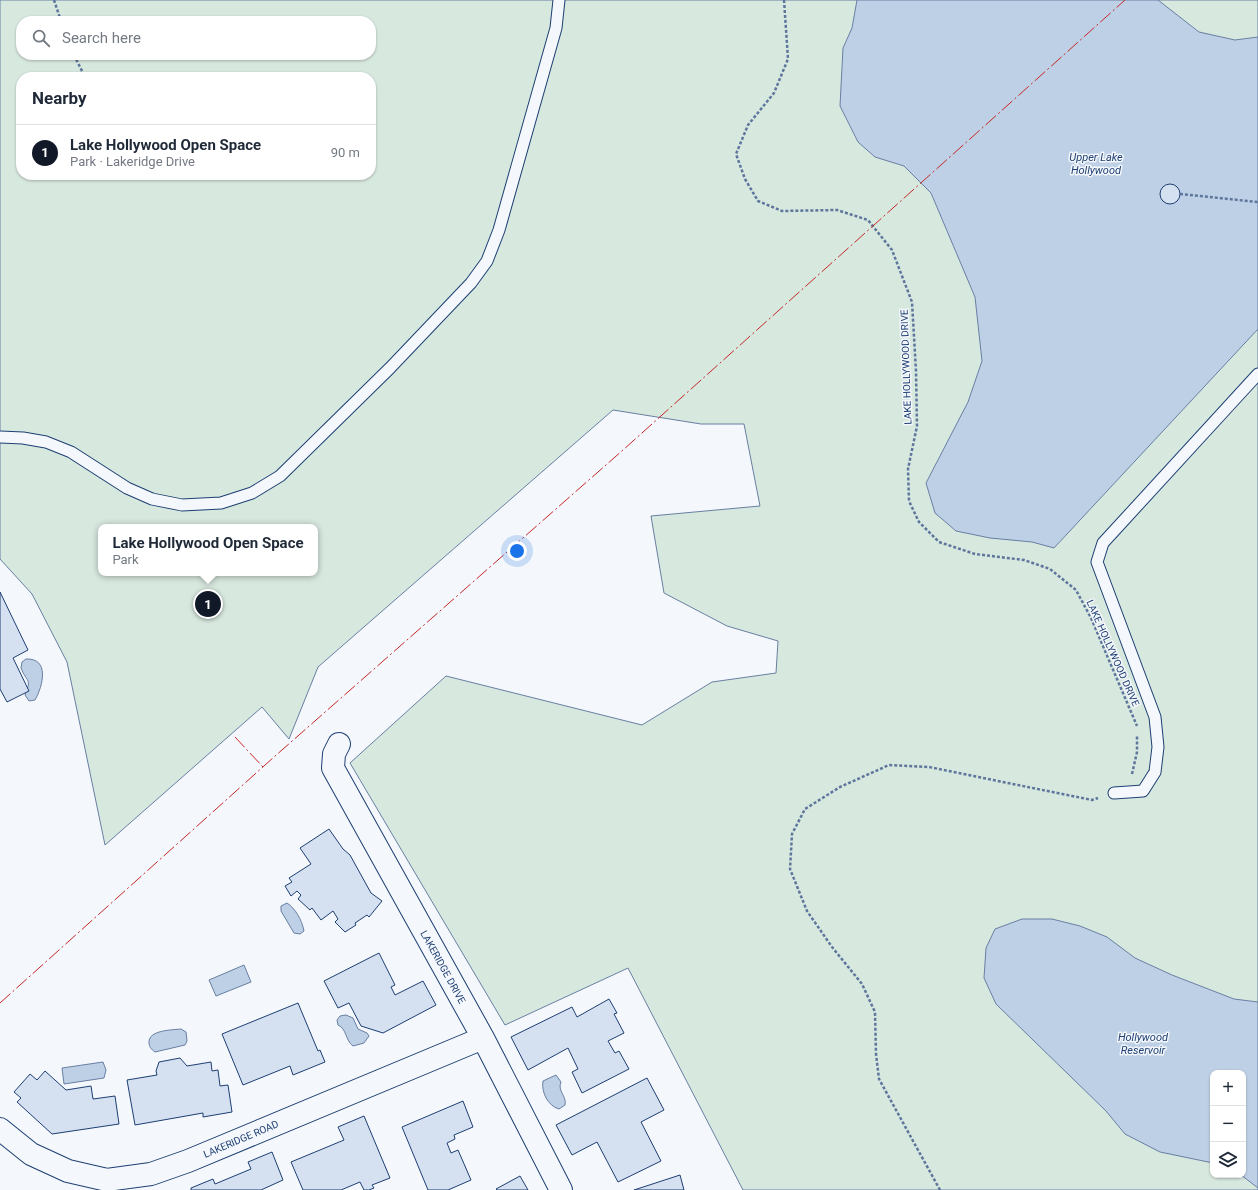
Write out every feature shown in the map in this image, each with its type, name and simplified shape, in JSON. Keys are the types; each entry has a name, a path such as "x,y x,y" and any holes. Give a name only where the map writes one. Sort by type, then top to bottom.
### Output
{"street":[{"name":"LAKERIDGE DRIVE","path":"339,744 334,754 333,768 483,1038 561,1190"},
{"name":"LAKERIDGE ROAD","path":"0,1129 31,1154 68,1171 107,1180 151,1174 188,1161 483,1038"}],"lane":[{"path":"0,436 46,442 70,452 127,488 152,499 182,505 221,503 252,493 280,476 390,368 471,283 487,261 499,230 556,28 559,0"},
{"path":"1114,793 1143,791 1154,772 1158,747 1154,717 1097,562 1104,543 1258,374"}],"path":[{"path":"54,0 59,16"},
{"name":"LAKE HOLLYWOOD DRIVE","path":"784,0 788,59 774,93 748,125 736,154 745,179 758,201 782,211 837,210 868,220 892,250 912,302 916,371 917,426 908,469 909,501 919,522 939,542 975,554 1024,560 1037,564 1050,569 1076,590 1091,618 1137,728 1137,752 1132,774 1114,793 1092,800 928,767 889,765 840,787 805,809 792,834 790,869 807,911 832,947 862,984 875,1012 876,1054 880,1079 940,1190"},
{"path":"76,60 82,72"},
{"path":"1180,194 1258,202"}],"shaded area":[{"path":"0,0 1258,0 1258,1190 743,1190 628,968 505,1025 350,763 446,676 642,725 712,682 776,673 778,641 727,626 664,593 651,516 760,506 744,424 701,424 613,410 318,667 289,739 262,707 105,845 67,662 32,594 0,559"}],"water":[{"name":"Upper Lake Hollywood","path":"857,0 1158,0 1199,32 1235,40 1258,37 1258,329 1054,548 1032,542 990,538 956,531 935,513 926,483 968,402 982,361 975,297 931,193 904,166 875,157 858,142 840,106 843,48 852,28"},
{"path":"26,659 34,660 39,663 42,668 42,681 38,694 35,700 29,701 25,695 28,681 21,668 22,662"},
{"path":"287,903 298,915 302,923 304,931 300,934 294,933 281,911 281,906"},
{"name":"Hollywood Reservoir","path":"1022,919 1052,919 1080,926 1107,937 1135,958 1172,975 1234,999 1258,1002 1258,1188 1245,1178 1246,1070 1210,1070 1210,1162 1160,1152 1125,1134 1106,1111 996,1004 984,978 986,948 995,929"},
{"path":"244,965 251,982 216,996 209,980"},
{"path":"346,1015 353,1018 358,1029 367,1033 369,1036 364,1043 353,1046 350,1044 343,1029 338,1025 337,1020 340,1016"},
{"path":"181,1029 186,1032 187,1041 185,1045 155,1052 150,1048 149,1042 153,1035 162,1031"},
{"path":"103,1062 106,1070 104,1078 64,1084 62,1068"},
{"path":"556,1075 561,1082 560,1088 565,1099 565,1105 559,1109 549,1102 543,1090 543,1081"}],"building":[{"path":"1166,184 1174,184 1180,190 1180,198 1174,204 1166,204 1160,198 1160,190"},
{"path":"0,592 28,650 13,658 29,691 7,702 0,689"},
{"path":"329,829 343,849 350,855 371,893 382,901 369,917 367,915 345,932 335,922 338,919 333,911 321,920 312,908 310,910 298,899 301,895 297,891 291,896 285,886 292,882 289,878 311,864 300,848"},
{"path":"379,953 395,985 391,987 395,995 423,981 436,1005 383,1033 361,1026 349,1003 338,1008 324,981"},
{"path":"609,999 617,1013 614,1014 624,1033 608,1041 615,1053 619,1051 629,1069 582,1093 572,1072 578,1069 568,1048 528,1070 511,1037 572,1007 577,1017"},
{"path":"298,1003 318,1051 320,1050 325,1062 293,1075 290,1066 243,1085 222,1034"},
{"path":"180,1058 187,1066 211,1062 212,1071 218,1070 220,1086 228,1085 232,1112 203,1117 203,1113 135,1125 127,1080 157,1075 156,1071 159,1062"},
{"path":"45,1071 66,1090 91,1086 93,1099 115,1096 119,1124 52,1134 17,1102 21,1098 14,1092 30,1074 37,1080"},
{"path":"647,1078 664,1110 641,1122 661,1161 618,1182 597,1142 572,1155 556,1125"},
{"path":"463,1101 473,1127 454,1135 455,1139 447,1143 451,1153 458,1150 471,1180 448,1190 428,1190 402,1127"},
{"path":"364,1116 390,1178 372,1185 374,1188 369,1190 364,1190 360,1182 341,1190 303,1190 291,1162 344,1140 338,1127"},
{"path":"272,1152 283,1180 261,1190 191,1190 191,1188 213,1179 215,1184 251,1169 248,1162"},
{"path":"680,1175 684,1190 634,1190"},
{"path":"520,1176 528,1190 496,1189"}],"power":[{"path":"0,1003 274,757 623,450 1125,0"},
{"path":"235,737 263,767"}],"place":[{"name":"Lake Hollywood Open Space","path":"208,604"}]}
